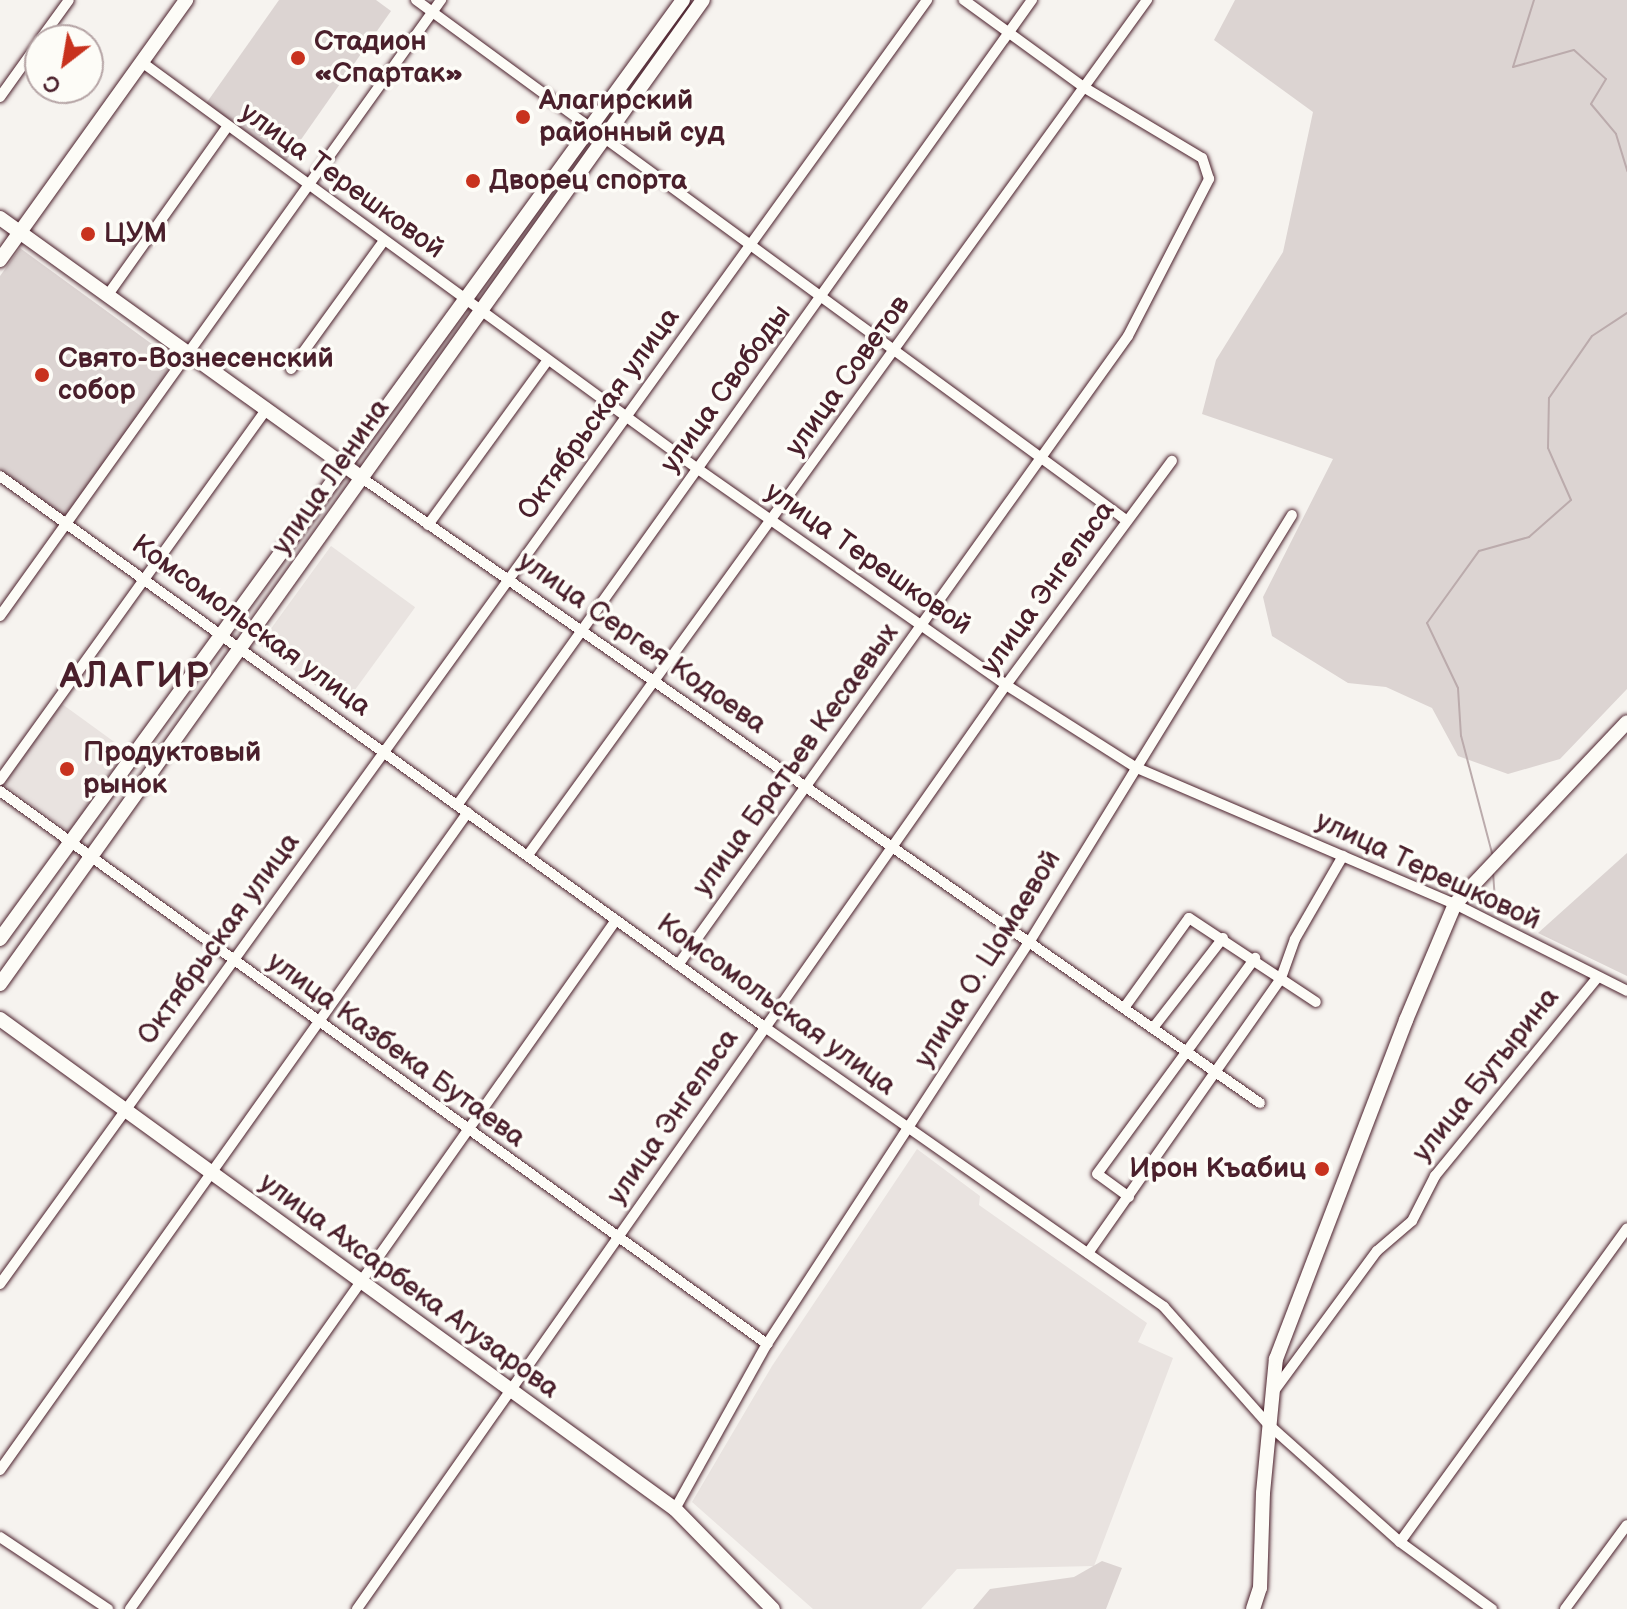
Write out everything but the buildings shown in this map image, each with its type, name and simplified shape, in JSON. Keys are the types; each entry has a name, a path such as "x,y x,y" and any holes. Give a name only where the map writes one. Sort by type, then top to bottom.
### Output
{"street":[{"path":"52,24 69,0"},
{"path":"0,260 186,0"},
{"path":"416,0 589,130 897,348 1126,520"},
{"path":"0,616 441,0"},
{"name":"улица Ленина","path":"0,939 224,636 683,0"},
{"name":"улица Ленина","path":"0,984 703,0"},
{"name":"Октябрьская улица","path":"0,1284 927,0"},
{"path":"964,0 1085,88"},
{"name":"улица Свободы","path":"458,804 1032,0"},
{"name":"улица Советов","path":"528,855 773,523 1147,0"},
{"path":"0,97 24,63"},
{"name":"улица Терешковой","path":"143,63 307,187 626,419 921,627 1135,767 1455,904 1627,991"},
{"name":"улица Братьев Кесаевых","path":"678,965 1128,336 1209,179 1202,158 1085,88"},
{"path":"107,296 227,127"},
{"name":"улица Сергея Кодоева","path":"0,218 891,851 1030,941 1260,1103"},
{"path":"291,369 383,242"},
{"path":"428,525 547,361"},
{"path":"0,780 267,408"},
{"name":"улица Энгельса","path":"357,1609 1006,685 1172,461"},
{"name":"Комсомольская улица","path":"0,476 766,1028 1164,1307 1268,1424 1400,1542 1492,1609"},
{"name":"улица О. Цомаевой","path":"675,1509 767,1344 1030,941 1292,515"},
{"path":"1253,1609 1260,1588 1268,1424 1276,1359 1455,904 1627,722"},
{"name":"улица Казбека Бутаева","path":"0,791 316,1023 767,1344"},
{"path":"0,1470 468,812"},
{"path":"1088,1253 1281,978 1295,939 1343,856"},
{"path":"1124,1008 1189,918 1255,958 1316,1002"},
{"path":"130,1609 616,920"},
{"path":"1153,1028 1223,938"},
{"path":"1129,1197 1097,1174 1255,958"},
{"name":"улица Бутырина","path":"1272,1394 1377,1251 1412,1221 1435,1176 1597,978"},
{"name":"улица Ахсарбека Агузарова","path":"0,1019 509,1393 675,1509 773,1609"},
{"path":"1400,1542 1627,1228"},
{"path":"1565,1609 1627,1525"},
{"path":"0,1537 108,1609"}],"shaded area":[{"name":"Стадион «Спартак»","path":"279,0 376,0 391,11 286,161 205,105"},
{"path":"1235,0 1627,0 1627,689 1560,759 1508,774 1458,756 1432,708 1386,687 1348,683 1272,636 1263,597 1333,459 1202,414 1216,360 1283,252 1313,112 1214,40"},
{"path":"20,248 178,363 66,518 0,471 0,276"},
{"path":"331,546 415,607 343,706 259,645"},
{"name":"Продуктовый рынок","path":"62,704 132,755 73,835 4,784"},
{"path":"1627,853 1627,976 1538,933"},
{"path":"917,1149 980,1196 979,1205 1147,1323 1138,1342 1173,1358 1094,1566 957,1569 921,1609 813,1609 692,1502 772,1366"},
{"path":"1102,1561 1122,1568 1106,1609 973,1609 990,1589 1074,1577"}],"waterway":[{"path":"1534,0 1513,67 1574,50 1606,79 1591,104 1616,134 1627,171"},
{"path":"1492,853 1461,736 1458,688 1427,623 1479,551 1529,537 1571,500 1548,448 1549,398 1592,336 1627,313"},
{"path":"1493,872 1495,902"}],"place":[{"name":"Стадион «Спартак»","path":"298,58"},
{"name":"Алагирский районный суд","path":"523,117"},
{"name":"Дворец спорта","path":"473,181"},
{"name":"ЦУМ","path":"88,234"},
{"name":"Свято-Вознесенский собор","path":"42,375"},
{"name":"Продуктовый рынок","path":"67,769"},
{"name":"Ирон Къабиц","path":"1322,1169"}],"district":[{"name":"АЛАГИР","path":"135,677"}]}
